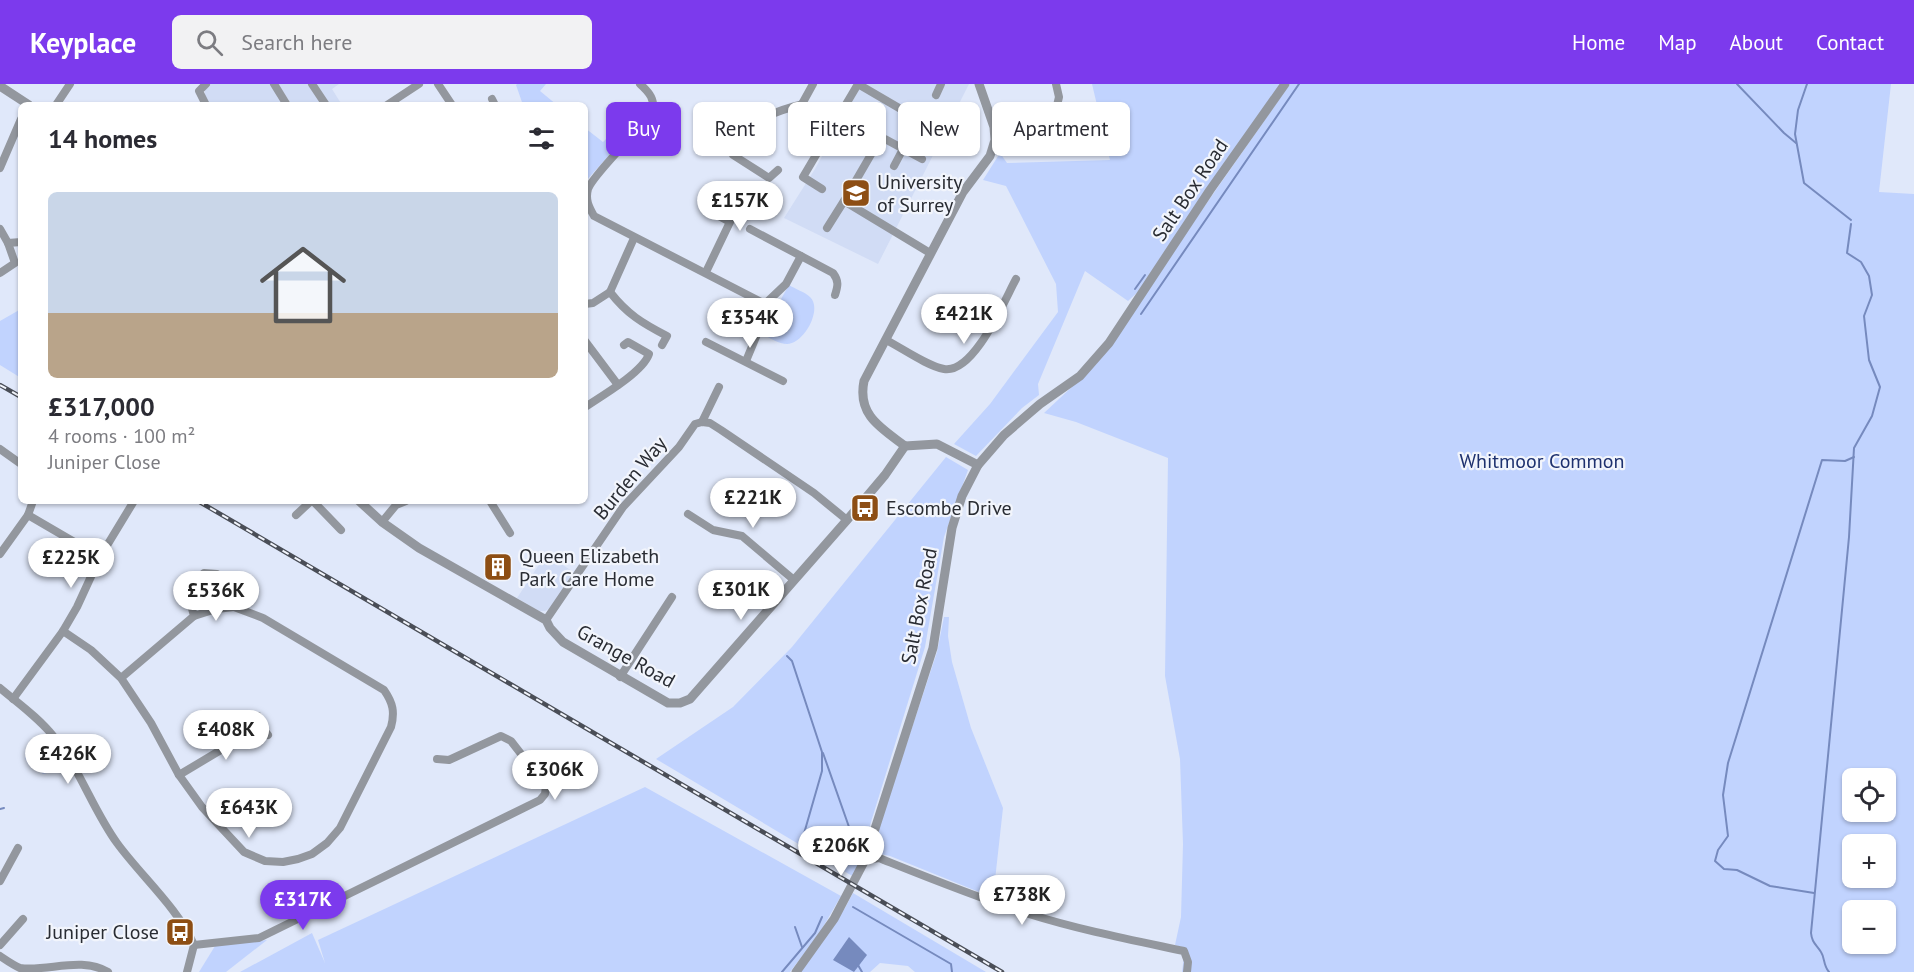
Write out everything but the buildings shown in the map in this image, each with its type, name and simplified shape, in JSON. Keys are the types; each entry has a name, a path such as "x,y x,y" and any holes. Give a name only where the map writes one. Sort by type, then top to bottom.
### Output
{"street":[{"path":"58,102 70,84"},
{"path":"204,102 199,91 206,84"},
{"path":"274,84 285,102"},
{"path":"312,84 324,102"},
{"path":"392,102 419,84"},
{"path":"438,84 450,102"},
{"path":"588,194 592,180 653,114 654,102 639,84"},
{"path":"803,102 813,84"},
{"path":"847,102 858,84 898,107"},
{"path":"936,95 941,84"},
{"path":"980,84 992,121"},
{"path":"1056,84 1058,102"},
{"name":"Salt Box Road","path":"796,972 834,919 865,860 933,648 952,528 962,496 978,465 1022,418 1091,366 1285,84"},
{"path":"0,86 24,102"},
{"path":"778,170 769,178 733,155 747,129 763,116 788,108"},
{"path":"0,168 18,126"},
{"path":"827,228 880,139 885,139 898,146"},
{"path":"978,465 937,444 905,446 878,424 862,403 864,381 963,192 990,156 992,150"},
{"path":"815,156 803,177 822,189"},
{"path":"894,166 899,156"},
{"path":"916,156 922,159"},
{"path":"844,201 930,253"},
{"path":"588,205 594,216 765,304"},
{"path":"705,272 730,222 706,209"},
{"path":"0,229 15,263 0,273"},
{"path":"750,229 833,273 838,286 835,295"},
{"path":"588,304 610,292 634,238"},
{"path":"8,243 18,242"},
{"path":"746,361 758,333 765,304 786,284 801,256"},
{"path":"886,340 937,367 950,369 958,366 969,358 982,342 1016,279"},
{"path":"610,292 624,310 667,336 662,345"},
{"path":"588,405 618,385 646,361 649,354 627,342 624,345"},
{"path":"706,342 783,381"},
{"path":"588,345 618,385"},
{"name":"Burden Way","path":"546,620 623,507 679,447 695,424 702,422 720,387"},
{"path":"702,422 710,423 721,430 814,493 847,520"},
{"name":"Grange Road","path":"362,504 382,522 426,552 546,620 563,642 668,703 680,703 690,699 847,520 885,475 905,446"},
{"path":"0,450 18,462"},
{"path":"0,554 28,515 32,504"},
{"path":"13,699 63,631 100,557 132,504"},
{"path":"296,515 309,504"},
{"path":"315,504 341,530"},
{"path":"382,522 394,504"},
{"path":"492,504 510,532"},
{"path":"688,514 713,530 742,537 794,580"},
{"path":"28,515 100,557"},
{"path":"194,616 191,605 192,592 195,581 204,573 217,574 230,594 234,606"},
{"path":"620,676 672,597"},
{"path":"63,631 91,650 121,678 151,723 179,775 202,807 244,852 266,861 283,862 298,859 312,854 327,843 340,828 391,727 394,714 391,701 384,690 263,618 234,606 194,616 121,678"},
{"path":"0,688 55,738 115,840 190,935 194,945 188,972"},
{"path":"258,716 267,735"},
{"path":"179,775 261,726"},
{"path":"194,945 259,938 540,800 545,794 546,786 511,741 501,736 449,760 437,759"},
{"path":"0,881 18,848"},
{"path":"865,860 879,858 976,897 1031,915 1093,932 1184,951 1188,962 1187,972"},
{"path":"0,945 23,919"},
{"path":"0,956 22,970 80,966 108,972"}],"shaded area":[{"path":"211,84 272,84 284,102 208,102 205,98 205,88"},
{"path":"278,84 339,84 332,89 340,102 290,102"},
{"name":"University of Surrey","path":"862,84 969,84 960,102 898,102 898,156 933,156 878,264 784,218 822,156 886,156 886,102 852,102"},
{"path":"546,554 575,573 552,607 539,611 517,598"},
{"path":"849,937 867,955 854,972 833,960"}],"green space":[{"path":"546,84 540,91 553,102 522,102 516,85"},
{"path":"1092,84 1280,84 1140,290 1128,301 1085,271 1038,384 1039,395 1022,408 976,456 954,444 990,404 1058,312 1056,284 1006,186 983,180 998,156 1002,156 1007,163 1110,160 1109,156 1130,156 1130,102 1096,102"},
{"name":"Whitmoor Common","path":"1290,84 1891,84 1879,192 1914,194 1914,972 1182,972 1185,948 1175,945 1181,917 1183,844 1180,759 1165,676 1168,458 1076,422 1044,413 1090,370"},
{"path":"588,130 603,142 606,139 606,156 608,156 588,179"},
{"path":"789,285 810,297 814,309 810,325 805,332 800,338 787,344 761,334"},
{"path":"18,311 18,376 0,365 0,321"},
{"path":"946,457 968,470 944,537 925,647 854,877 656,759 733,707 792,647"},
{"path":"944,617 949,617 948,636 952,662 971,728 1003,808 994,889 979,892 890,856 871,852 937,652"},
{"path":"43,743 53,749 50,766 47,773 43,774 28,764 25,758 31,750 40,747"},
{"path":"645,787 841,896 819,934 790,972 240,972 312,933 325,963 318,940"},
{"path":"853,893 986,972 915,972 908,966 880,963 870,972 800,972"},
{"path":"267,940 226,972 199,972 215,946"}],"waterway":[{"path":"1141,314 1299,84"},
{"path":"1737,84 1796,143"},
{"path":"1807,84 1798,110 1795,134 1804,183 1851,220"},
{"path":"1829,972 1811,933 1849,537 1854,448 1872,416 1880,387 1869,360 1864,316 1872,295 1869,276 1861,262 1847,253 1851,224"},
{"path":"1135,289 1145,275"},
{"path":"1814,893 1770,886 1737,870 1724,869 1715,861 1718,850 1728,836 1723,795 1728,763 1822,460 1845,461 1854,457"},
{"path":"787,656 792,661 822,752 822,771 803,837"},
{"path":"823,753 855,844 856,855"},
{"path":"0,809 4,808"},
{"path":"853,907 951,964 952,972"},
{"path":"782,972 815,933 822,917"},
{"path":"795,927 802,947"},
{"path":"858,965 862,972"}],"railway":[{"path":"0,385 18,395"},
{"path":"203,504 1002,972"}],"place":[{"name":"University of Surrey","path":"856,193"},
{"name":"Escombe Drive","path":"865,508"},
{"name":"Queen Elizabeth Park Care Home","path":"498,567"},
{"name":"Juniper Close","path":"180,932"}]}
